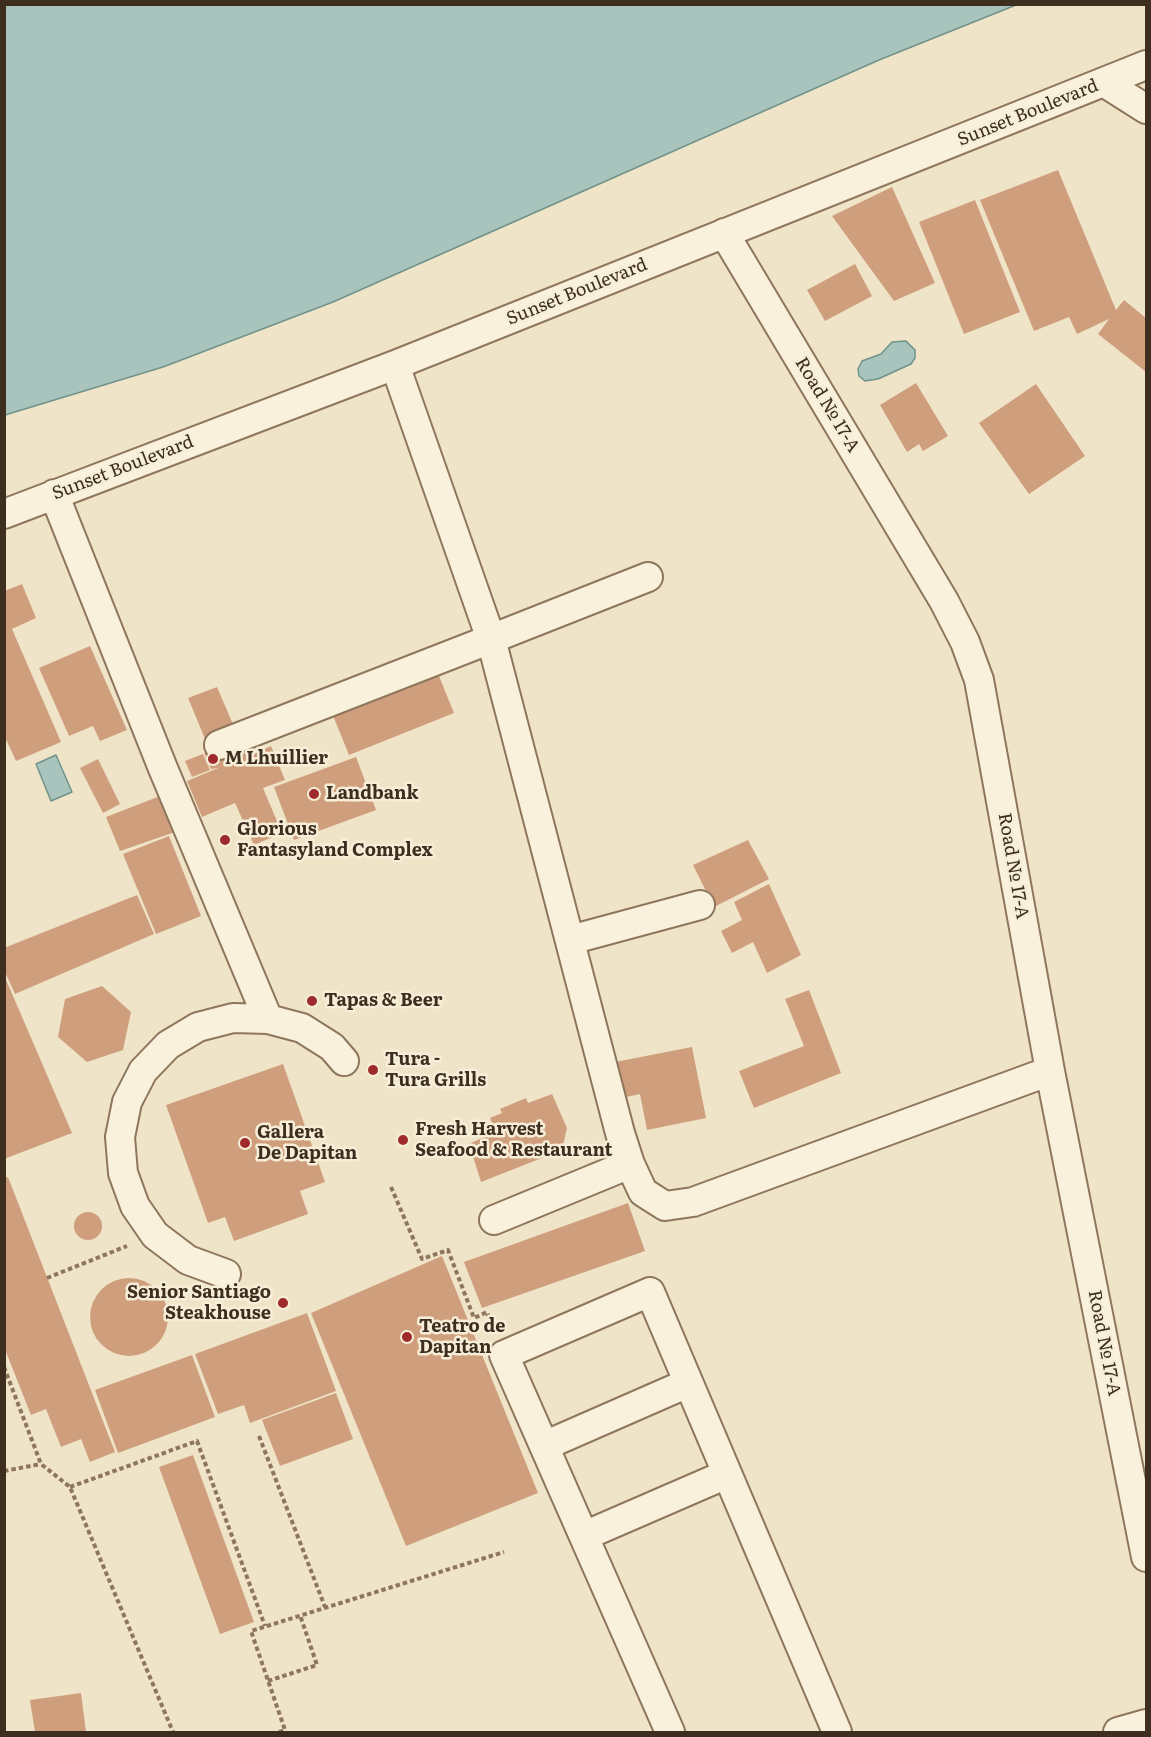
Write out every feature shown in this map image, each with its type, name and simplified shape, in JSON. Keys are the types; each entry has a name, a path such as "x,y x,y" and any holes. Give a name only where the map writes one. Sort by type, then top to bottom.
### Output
{"street":[{"name":"Sunset Boulevard","path":"4,514 395,365 1146,65"},
{"path":"1105,83 1146,109"},
{"name":"Road № 17-A","path":"724,233 944,602 965,642 979,680 1050,1071 1146,1557"},
{"path":"395,365 492,639 630,1164 643,1192 665,1206 693,1202 1050,1071"},
{"path":"54,494 162,766 268,1019"},
{"path":"219,745 648,577"},
{"path":"570,940 700,905"},
{"path":"226,1274 188,1260 156,1235 135,1206 123,1173 120,1137 127,1102 143,1071 168,1045 198,1027 233,1018 268,1019 302,1028 332,1047 344,1060"},
{"path":"494,1220 630,1164"},
{"path":"670,1732 504,1355 650,1292 837,1732"},
{"path":"544,1446 688,1383"},
{"path":"584,1536 727,1474"},
{"path":"1118,1732 1146,1724"}],"path":[{"path":"391,1187 422,1259 448,1250 474,1318 487,1312 504,1355"},
{"path":"47,1278 156,1235"},
{"path":"4,1367 41,1464 70,1487 173,1732"},
{"path":"259,1436 326,1607"},
{"path":"70,1487 197,1441 265,1626"},
{"path":"4,1471 41,1464"},
{"path":"279,1732 285,1730 251,1631 504,1552"},
{"path":"268,1681 317,1665 300,1615"}],"water":[{"path":"5,4 1016,5 879,60 333,302 163,367 5,415"},
{"path":"906,341 915,350 915,358 911,364 878,379 865,381 859,376 858,369 862,361 881,354 892,342"},
{"path":"56,755 72,792 51,801 36,764"}],"building":[{"path":"1058,170 1116,310 1124,300 1146,318 1146,372 1098,334 1109,319 1077,334 1069,317 1034,331 980,200"},
{"path":"892,187 935,283 894,301 832,216"},
{"path":"975,200 1020,312 964,334 919,222"},
{"path":"855,264 872,296 825,321 807,290"},
{"path":"916,383 948,436 923,451 919,444 907,452 880,405"},
{"path":"1036,384 1085,456 1029,494 979,423"},
{"path":"22,584 36,618 12,629 61,742 16,761 4,735 4,591"},
{"path":"90,646 127,730 100,741 93,726 69,736 39,668"},
{"path":"437,671 454,713 349,755 332,713"},
{"path":"217,687 247,757 271,746 285,780 263,788 282,833 254,845 235,803 202,817 187,781 218,768 211,769 204,753 210,751 188,698"},
{"path":"203,754 210,770 192,777 185,761"},
{"path":"356,757 376,810 294,840 274,787"},
{"path":"98,759 120,804 103,813 80,768"},
{"path":"160,796 175,832 120,851 106,817"},
{"path":"169,836 201,916 156,934 123,854"},
{"path":"748,840 769,879 714,907 693,865"},
{"path":"769,884 801,955 767,973 753,942 732,953 721,931 742,920 734,902"},
{"path":"137,895 154,934 15,994 4,970 4,948"},
{"path":"4,975 72,1133 4,1159"},
{"path":"102,986 131,1012 123,1050 87,1062 58,1037 65,999"},
{"path":"809,990 841,1073 754,1108 739,1071 804,1046 785,999"},
{"path":"692,1047 706,1118 647,1130 640,1094 622,1098 615,1062"},
{"name":"Gallera De Dapitan","path":"283,1064 325,1182 300,1191 308,1214 234,1241 225,1217 208,1223 166,1105"},
{"path":"552,1094 567,1128 563,1145 547,1156 481,1182 469,1144 495,1132 490,1118 502,1113 500,1109 526,1098 528,1103"},
{"path":"8,1177 115,1452 90,1462 81,1439 61,1447 46,1409 31,1415 4,1347 4,1178"},
{"path":"628,1203 645,1251 482,1308 464,1262"},
{"path":"88,1212 98,1216 102,1226 98,1236 88,1240 78,1236 74,1226 78,1216"},
{"path":"442,1256 538,1493 406,1546 311,1313"},
{"path":"129,1278 144,1281 157,1289 165,1302 168,1317 165,1332 157,1345 144,1353 129,1356 114,1353 101,1345 93,1332 90,1317 93,1302 101,1289 114,1281"},
{"path":"307,1313 336,1391 250,1423 244,1405 218,1414 195,1354"},
{"path":"192,1355 215,1417 118,1453 95,1390"},
{"path":"336,1393 353,1439 280,1466 262,1420"},
{"path":"193,1455 254,1622 220,1634 159,1467"},
{"path":"81,1693 86,1732 35,1732 30,1700"}],"place":[{"name":"M Lhuillier","path":"213,759"},
{"name":"Landbank","path":"314,794"},
{"name":"Glorious Fantasyland Complex","path":"225,840"},
{"name":"Tapas & Beer","path":"312,1001"},
{"name":"Tura - Tura Grills","path":"373,1070"},
{"name":"Fresh Harvest Seafood & Restaurant","path":"403,1140"},
{"name":"Gallera De Dapitan","path":"245,1143"},
{"name":"Senior Santiago Steakhouse","path":"283,1303"},
{"name":"Teatro de Dapitan","path":"407,1337"}]}
